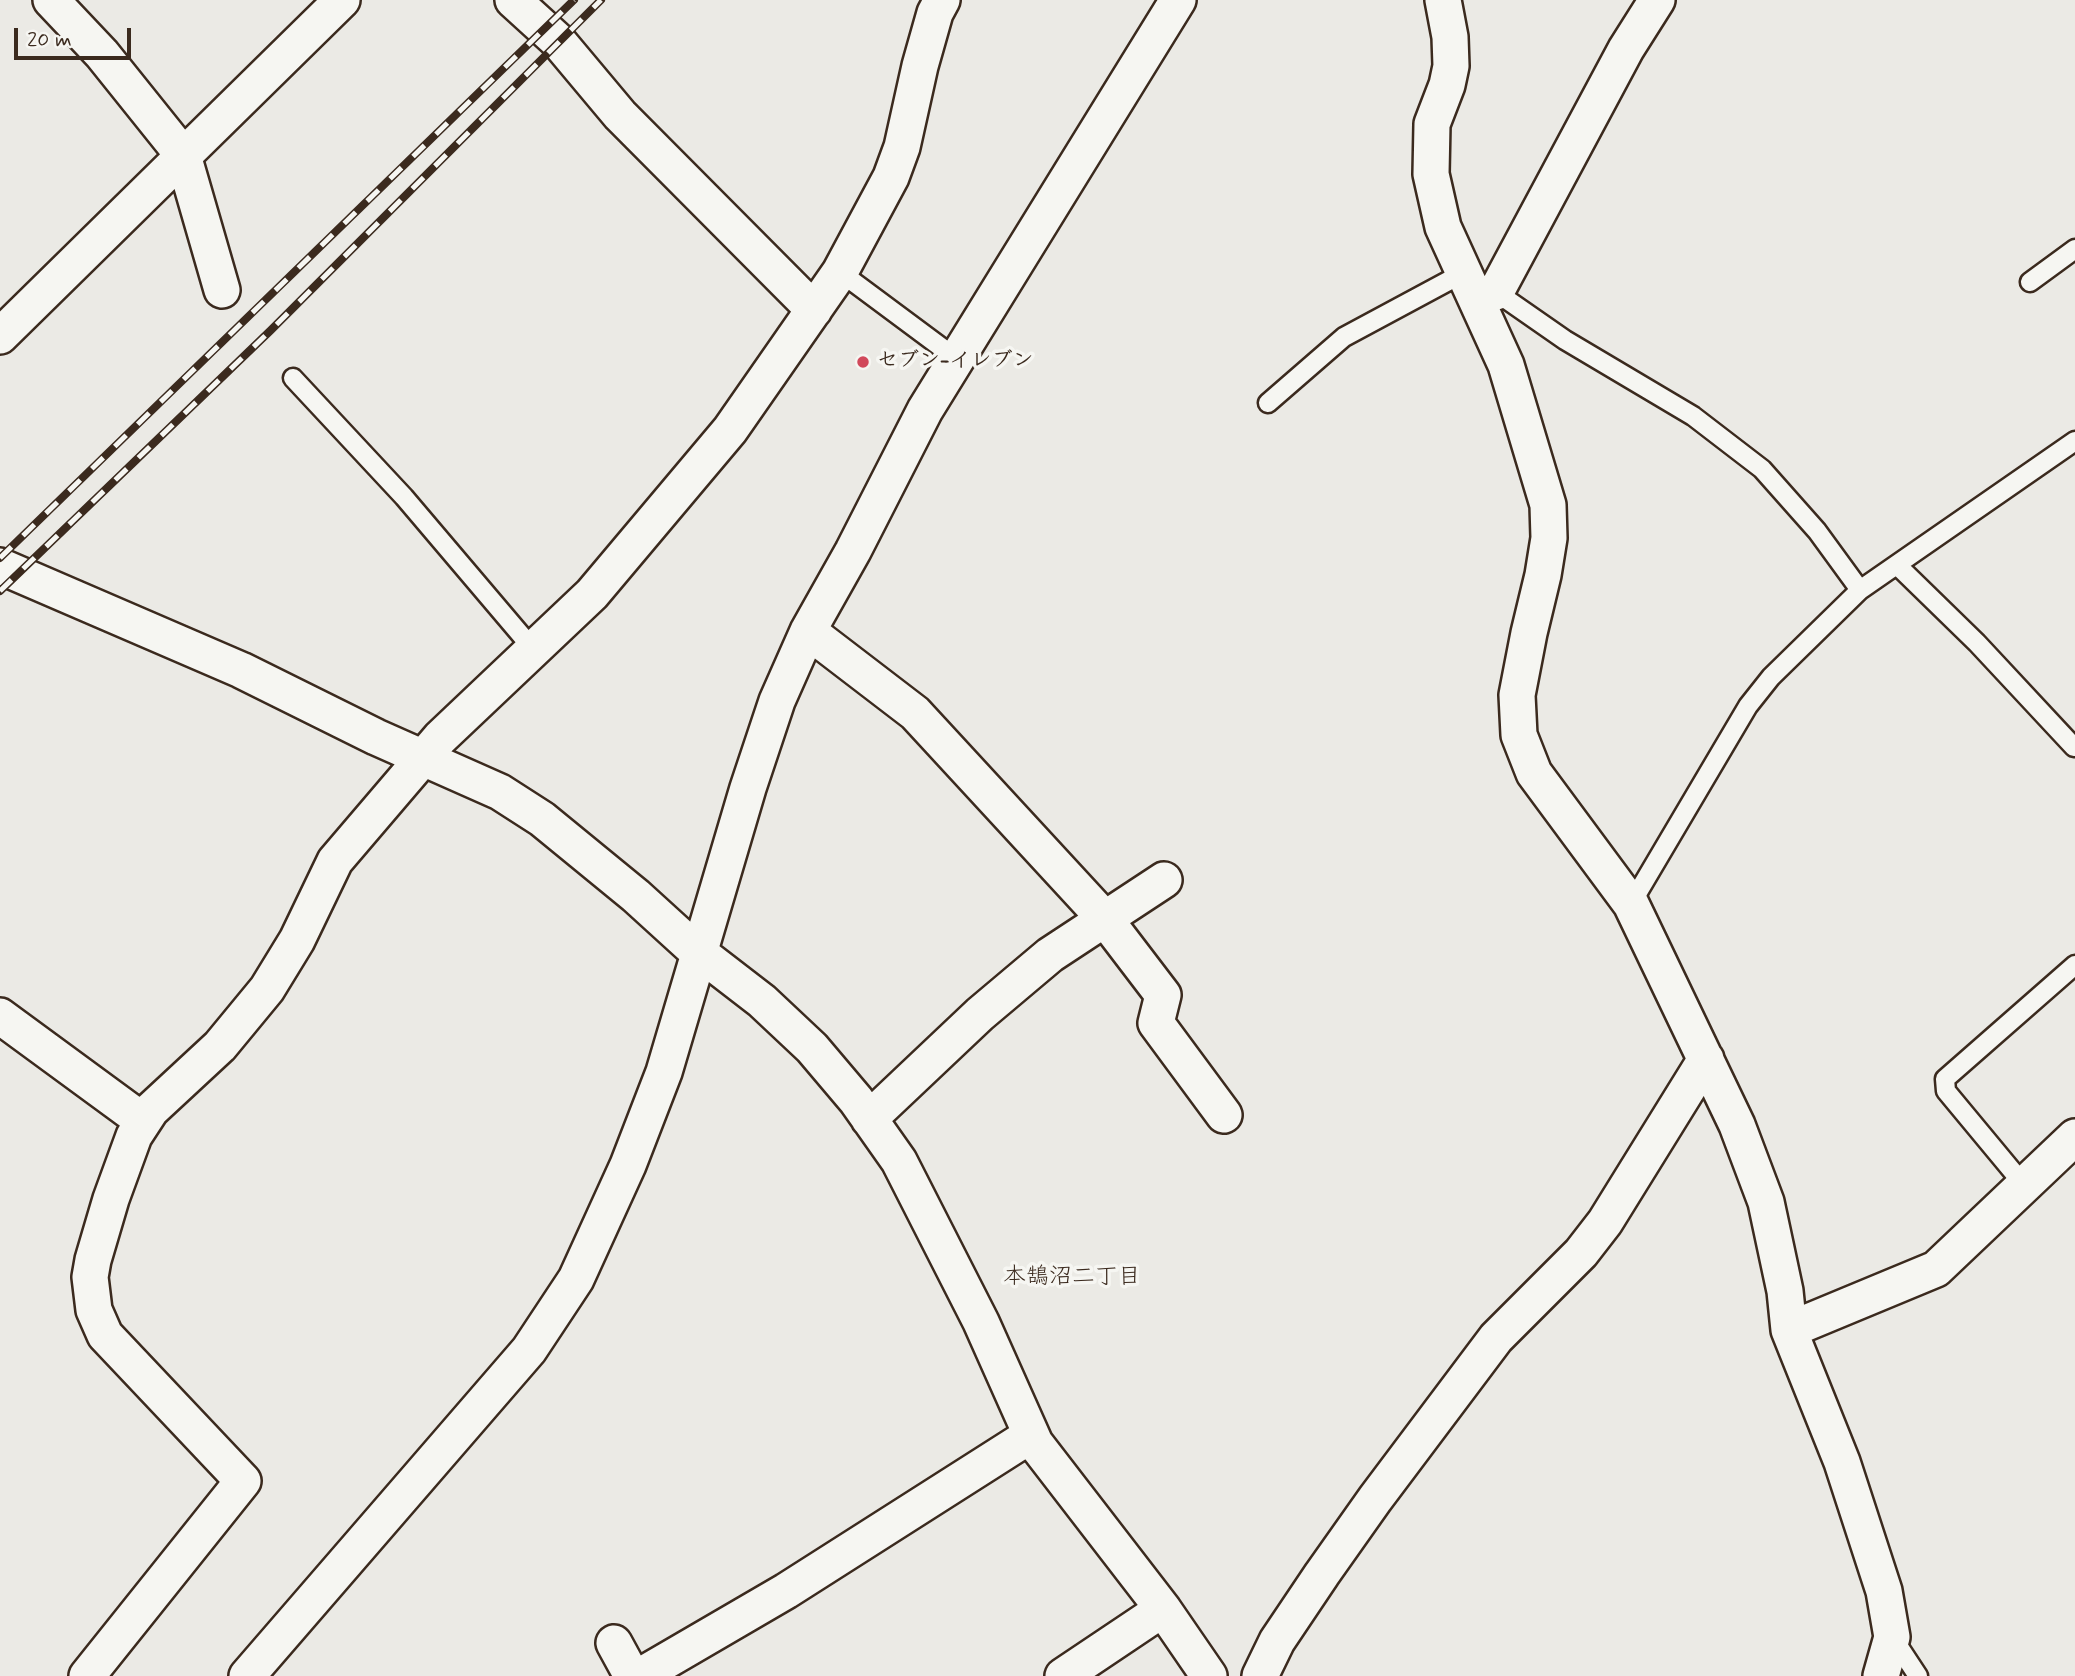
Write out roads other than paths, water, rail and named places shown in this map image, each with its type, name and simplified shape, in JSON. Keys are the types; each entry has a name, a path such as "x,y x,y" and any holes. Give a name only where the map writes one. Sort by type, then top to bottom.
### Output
{"street":[{"path":"51,0 102,54 183,155 222,290"},
{"path":"0,336 342,0"},
{"path":"513,0 558,41 620,115 814,310"},
{"path":"87,1676 243,1481 105,1335 93,1310 90,1277 93,1260 134,1136 151,1110 220,1046 259,999 297,940 335,861 422,758 592,594 730,430 840,272 895,167 920,66 935,13 942,0"},
{"path":"247,1676 529,1350 576,1279 628,1164 664,1072 748,788 778,701 808,631 853,551 925,410 1178,0"},
{"path":"1443,0 1450,37 1451,66 1447,85 1432,124 1431,174 1443,227 1479,287 1506,365 1548,505 1549,538 1543,575 1517,695 1519,735 1534,774 1630,905 1737,1125 1766,1202 1786,1291 1789,1330 1842,1462 1884,1591 1892,1637 1881,1676"},
{"path":"1479,287 1657,0"},
{"path":"0,566 241,670 422,758 500,792 542,819 700,953 762,1001 812,1048 899,1161 981,1322 1031,1436 1163,1609 1209,1676"},
{"path":"808,631 915,713 1105,919 1163,995 1156,1023 1224,1115"},
{"path":"869,1119 979,1014 1050,955 1164,880"},
{"path":"0,1016 144,1121"},
{"path":"1260,1676 1277,1641 1322,1574 1496,1338 1581,1253 1605,1222 1706,1059"},
{"path":"1789,1330 1936,1269 2024,1185 2070,1150"},
{"path":"640,1676 786,1591 1031,1436"},
{"path":"1063,1676 1163,1609"},
{"path":"614,1643 632,1676"}],"lane":[{"path":"2029,282 2075,248"},
{"path":"840,272 957,359"},
{"path":"1268,403 1344,337 1479,287 1693,416 1762,469 1817,531 1860,590"},
{"path":"293,378 404,497 533,649"},
{"path":"1630,905 1748,706 1771,677 1860,590 2075,440"},
{"path":"1898,566 1977,642 2074,747"},
{"path":"2024,1185 1946,1091 1945,1079 2075,965"},
{"path":"1892,1637 1918,1676"}],"railway":[{"path":"0,558 574,0"},
{"path":"0,591 270,331 601,0"}],"place":[{"name":"セブン-イレブン","path":"863,362"}],"district":[{"name":"本鵠沼二丁目","path":"1072,1278"}]}
